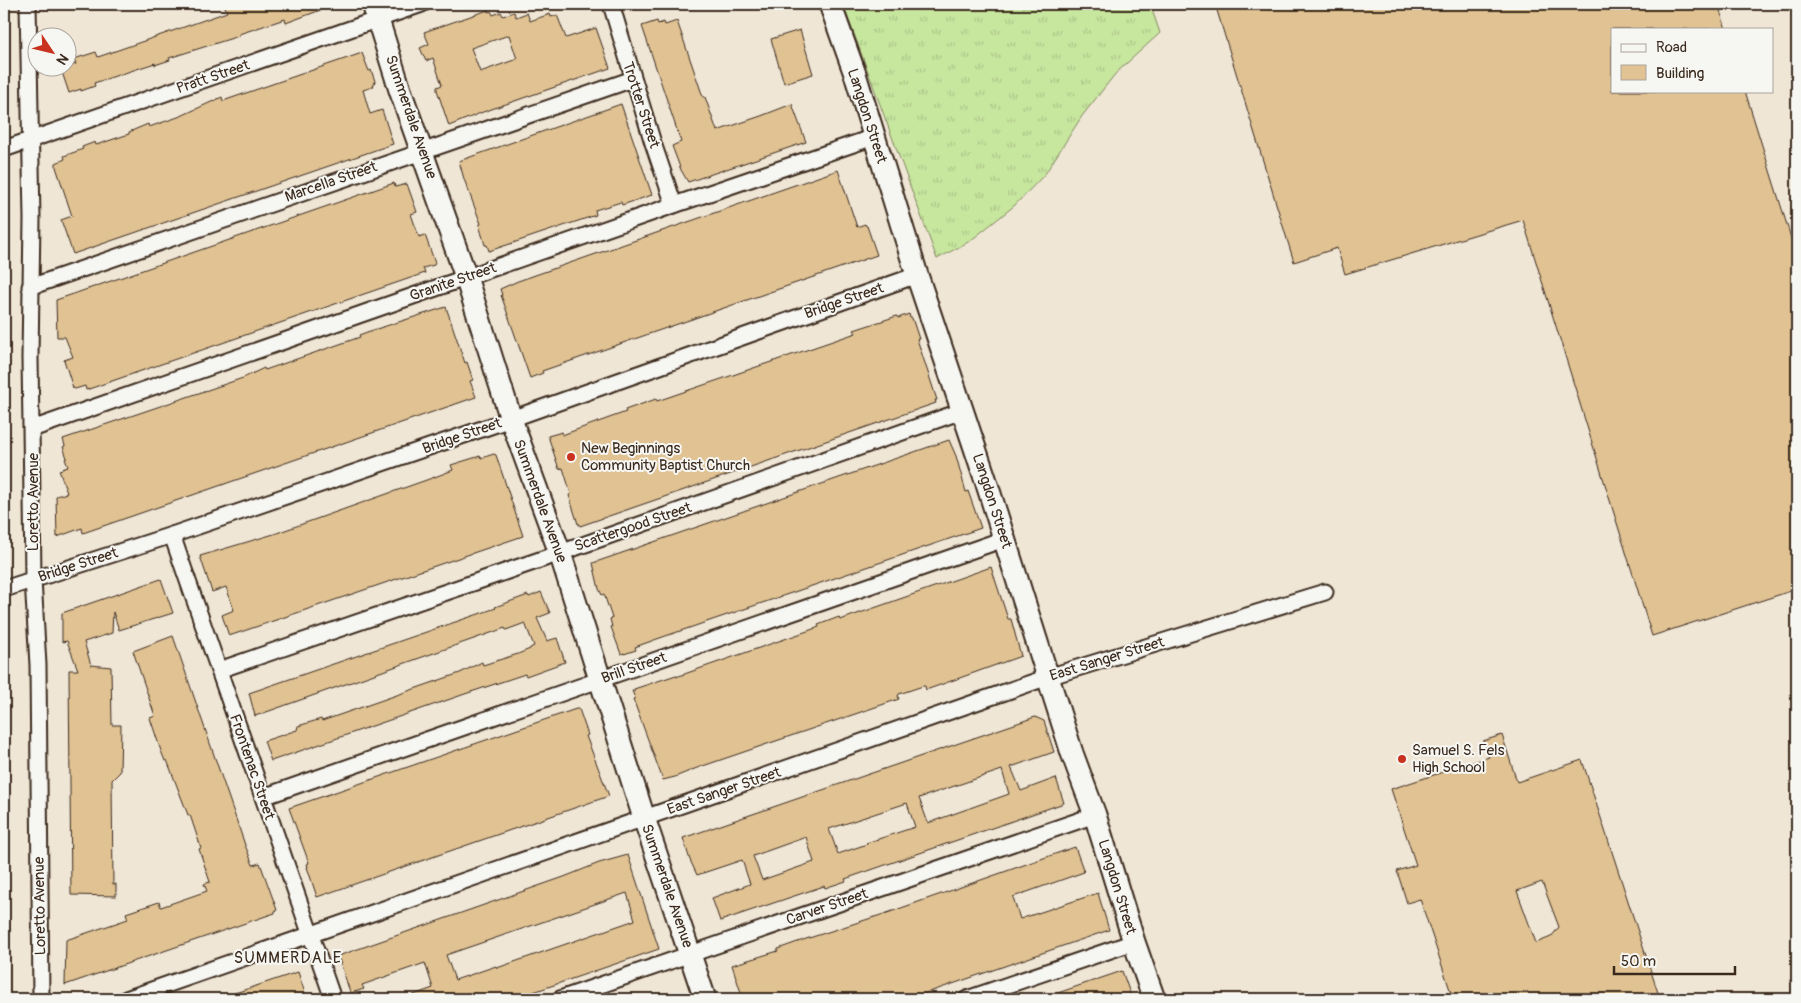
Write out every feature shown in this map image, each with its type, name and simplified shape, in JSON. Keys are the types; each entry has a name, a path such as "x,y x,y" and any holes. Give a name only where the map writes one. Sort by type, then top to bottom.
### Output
{"street":[{"name":"Loretto Avenue","path":"28,4 31,140 30,287 34,579 38,665 41,999"},
{"name":"Pratt Street","path":"4,149 375,12 422,4"},
{"name":"Trotter Street","path":"611,4 674,205"},
{"name":"Langdon Street","path":"830,4 1072,753 1095,815 1134,942 1154,999"},
{"name":"Summerdale Avenue","path":"375,12 400,90 466,278 511,419 560,553 644,818 705,999"},
{"name":"Marcella Street","path":"30,287 633,79"},
{"name":"Granite Street","path":"32,429 674,205 874,138"},
{"name":"Bridge Street","path":"4,589 172,535 511,419 917,275"},
{"name":"Scattergood Street","path":"219,670 560,553 962,411"},
{"name":"Frontenac Street","path":"172,535 333,999"},
{"name":"Brill Street","path":"263,797 1004,538"},
{"name":"East Sanger Street","path":"126,999 1048,677 1325,592"},
{"name":"Carver Street","path":"560,999 1095,815"},
{"path":"967,999 1134,942"}],"green space":[{"path":"843,4 1150,4 1160,33 1116,73 1082,116 1045,174 1014,206 970,241 937,259"}],"building":[{"path":"224,4 334,5 286,23 285,19 239,34 239,36 169,58 170,60 94,83 95,86 81,91 81,89 69,93 64,78 78,78 78,58 96,52 98,57 227,12"},
{"path":"1215,4 1718,4 1726,28 1611,28 1611,92 1745,92 1797,257 1797,589 1652,636 1523,220 1345,274 1337,248 1294,262"},
{"path":"488,10 493,15 501,12 503,16 514,12 516,17 527,13 530,21 550,14 551,17 557,15 566,38 596,28 610,68 483,112 449,126 437,90 437,87 442,85 433,58 426,61 420,48 429,44 424,32","holes":["509,35 517,59 480,72 471,48"]},
{"path":"657,21 658,24 664,22 665,25 677,21 703,97 705,97 717,131 792,104 806,142 688,182 681,170 672,146 681,142 642,26"},
{"path":"800,30 813,74 784,83 771,39"},
{"path":"362,53 375,81 373,87 363,90 370,114 382,110 393,144 73,254 61,220 72,216 56,167 56,163 65,159 64,156 95,142 96,145 129,134 129,132 148,124 149,127 181,116 222,97 223,101"},
{"path":"621,104 652,195 622,205 621,202 595,210 596,215 489,251 487,245 485,245 479,225 481,224 459,161"},
{"path":"838,170 857,227 865,224 867,226 877,255 542,371 543,373 530,378 500,289 518,281"},
{"path":"394,183 395,187 407,184 417,212 411,214 419,237 425,235 435,263 423,268 425,273 86,390 85,386 73,388 64,360 73,357 65,337 57,337 56,300"},
{"path":"446,307 465,363 467,362 473,380 470,381 476,397 83,533 82,528 57,537 56,496 67,493 59,470 68,467 65,459 67,458 63,447 65,446 63,439 243,378 264,368 265,370 360,337 359,335 367,332"},
{"path":"909,314 919,339 917,339 937,400 935,400 936,403 580,526 578,524 563,468 559,469 548,436 562,432 562,435 656,399 657,401 856,333 854,330"},
{"path":"949,440 956,456 966,492 968,491 981,528 657,639 635,647 636,650 621,654 611,627 610,619 612,618 604,594 602,595 599,589 593,563"},
{"path":"496,455 523,536 229,636 222,615 234,610 226,587 212,592 200,556 274,534 432,478 453,470 451,465 480,456 481,458"},
{"path":"991,567 1008,619 1011,619 1021,656 926,690 925,686 923,686 899,694 899,699 663,780 633,699 635,698 632,691 635,691 634,689 676,675 676,677 819,627 818,625 839,617 840,620"},
{"path":"161,579 173,613 119,630 113,612 112,633 84,642 91,665 111,667 112,725 121,725 120,772 112,780 113,884 116,884 116,896 71,895 69,670 78,670 67,641 62,642 62,613"},
{"path":"541,592 550,613 537,618 547,641 557,638 565,662 465,694 271,761 264,741 297,730 298,726 321,719 322,721 460,673 482,662 483,665 518,654 534,646 525,623 506,630 505,628 255,716 249,693"},
{"path":"173,636 245,845 253,865 260,863 277,910 275,913 65,985 66,940 128,919 126,913 159,902 161,907 207,891 204,884 210,882 190,815 188,815 167,760 165,761 150,718 155,716 133,651"},
{"path":"579,709 588,735 586,736 609,796 317,897 307,867 309,863 289,808"},
{"path":"1035,717 1044,721 1054,752 1011,767 1021,791 1056,778 1064,803 845,879 846,881 825,888 824,886 720,921 712,898 750,884 742,860 697,875 683,838","holes":["1002,770 1009,794 928,823 919,798","907,803 915,827 838,854 829,829","806,837 814,862 762,880 753,856"]},
{"name":"Samuel S. Fels High School","path":"1502,735 1517,782 1582,760 1660,999 1453,999 1420,899 1407,903 1397,871 1416,865 1391,789 1489,757 1483,741","holes":["1542,882 1559,927 1551,937 1536,943 1517,891"]},
{"path":"1075,847 1084,872 1013,897 1020,919 1098,893 1109,930 909,999 743,999 732,965 778,951 778,949 806,939 887,913"},
{"path":"628,855 659,949 513,999 408,999 408,997 433,988 425,963 362,985 364,989 351,993 338,956 599,863","holes":["627,893 635,920 497,968 496,966 455,980 446,955"]},
{"path":"1122,971 1132,999 1046,999 1046,997"},
{"path":"298,972 307,999 223,999 223,997"}],"place":[{"name":"New Beginnings Community Baptist Church","path":"571,457"},
{"name":"Samuel S. Fels High School","path":"1402,759"}],"district":[{"name":"SUMMERDALE","path":"288,958"}]}
